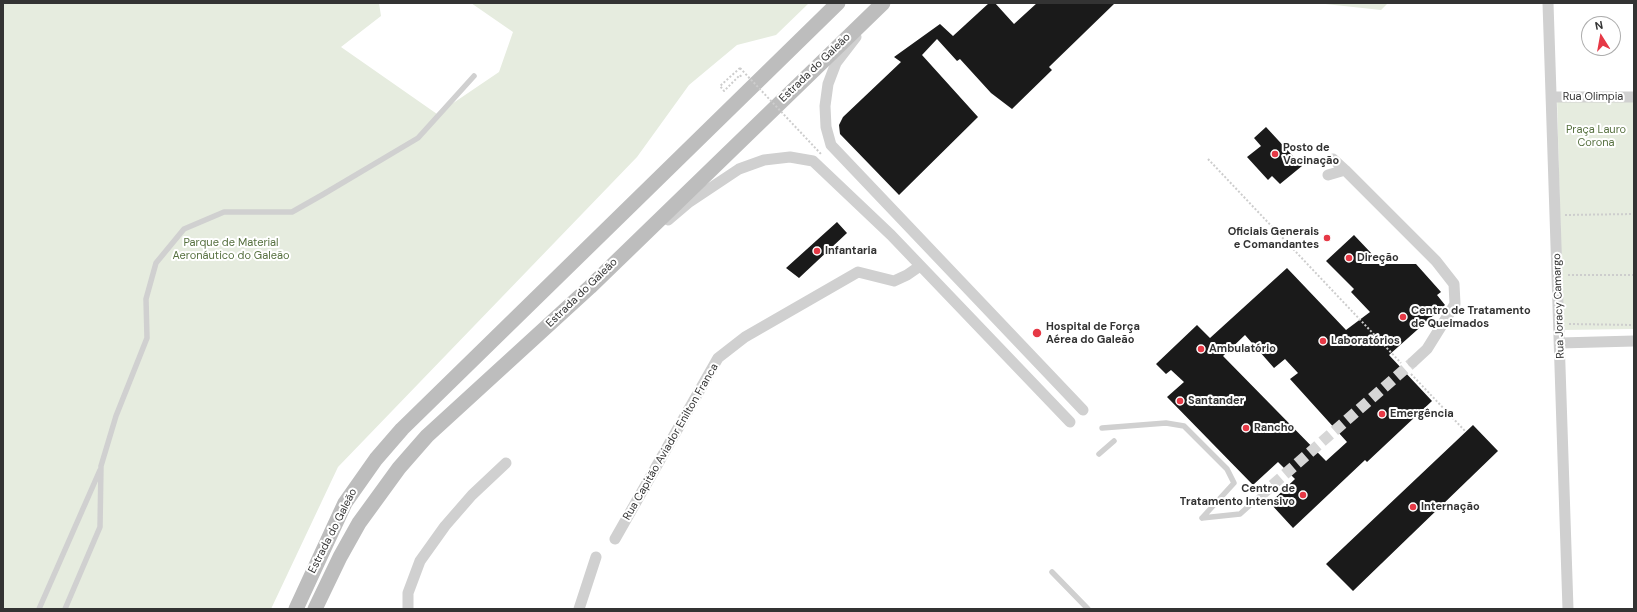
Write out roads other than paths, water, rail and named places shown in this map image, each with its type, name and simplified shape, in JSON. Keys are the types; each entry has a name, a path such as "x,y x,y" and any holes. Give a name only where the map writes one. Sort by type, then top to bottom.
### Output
{"main road":[{"name":"Estrada do Galeão","path":"296,609 345,503 376,459 402,429 838,3"},
{"name":"Estrada do Galeão","path":"315,609 340,557 359,524 399,468 427,436 590,287 881,4"}],"street":[{"name":"Rua Joracy Camargo","path":"1548,3 1568,609"},
{"path":"881,4 836,63 828,84 825,106 826,127 831,145 1083,410"},
{"name":"Rua Olimpia","path":"1551,97 1634,97"},
{"path":"590,287 688,203 739,168 764,160 790,158 813,161 891,235 1070,422"},
{"path":"1333,159 1436,261 1454,284 1455,304 1427,349 1407,365"},
{"path":"1328,174 1345,170"},
{"name":"Rua Capitão Aviador Enilton Franca","path":"615,539 718,358 745,337 858,272 894,281 907,275 920,266"},
{"path":"1560,344 1634,341"},
{"path":"408,609 408,593 420,561 445,526 472,495 506,463"},
{"path":"579,609 596,557"}],"lane":[{"path":"39,609 101,466 116,416 147,338 146,299 156,263 184,229 224,212 292,212 418,138 474,76"},
{"path":"1102,428 1166,423 1184,426 1227,469 1234,483 1202,518 1240,514 1260,496"},
{"path":"1098,454 1114,441"},
{"path":"65,609 100,527 101,466"},
{"path":"1052,572 1088,609"}],"tunnel":[{"path":"1260,496 1413,362"}],"place":[{"name":"Posto de Vacinação","path":"1275,154"},
{"name":"Oficiais Generais e Comandantes","path":"1327,238"},
{"name":"Infantaria","path":"817,251"},
{"name":"Direção","path":"1349,258"},
{"name":"Centro de Tratamento de Queimados","path":"1403,317"},
{"name":"Hospital de Força Aérea do Galeão","path":"1037,333"},
{"name":"Laboratórios","path":"1323,341"},
{"name":"Ambulatório","path":"1201,349"},
{"name":"Santander","path":"1180,401"},
{"name":"Emergência","path":"1382,414"},
{"name":"Rancho","path":"1246,428"},
{"name":"Centro de Tratamento Intensivo","path":"1303,495"},
{"name":"Internação","path":"1413,507"}],"park label":[{"name":"Praça Lauro Corona","path":"1596,136"},
{"name":"Parque de Material Aeronáutico do Galeão","path":"231,249"}]}
